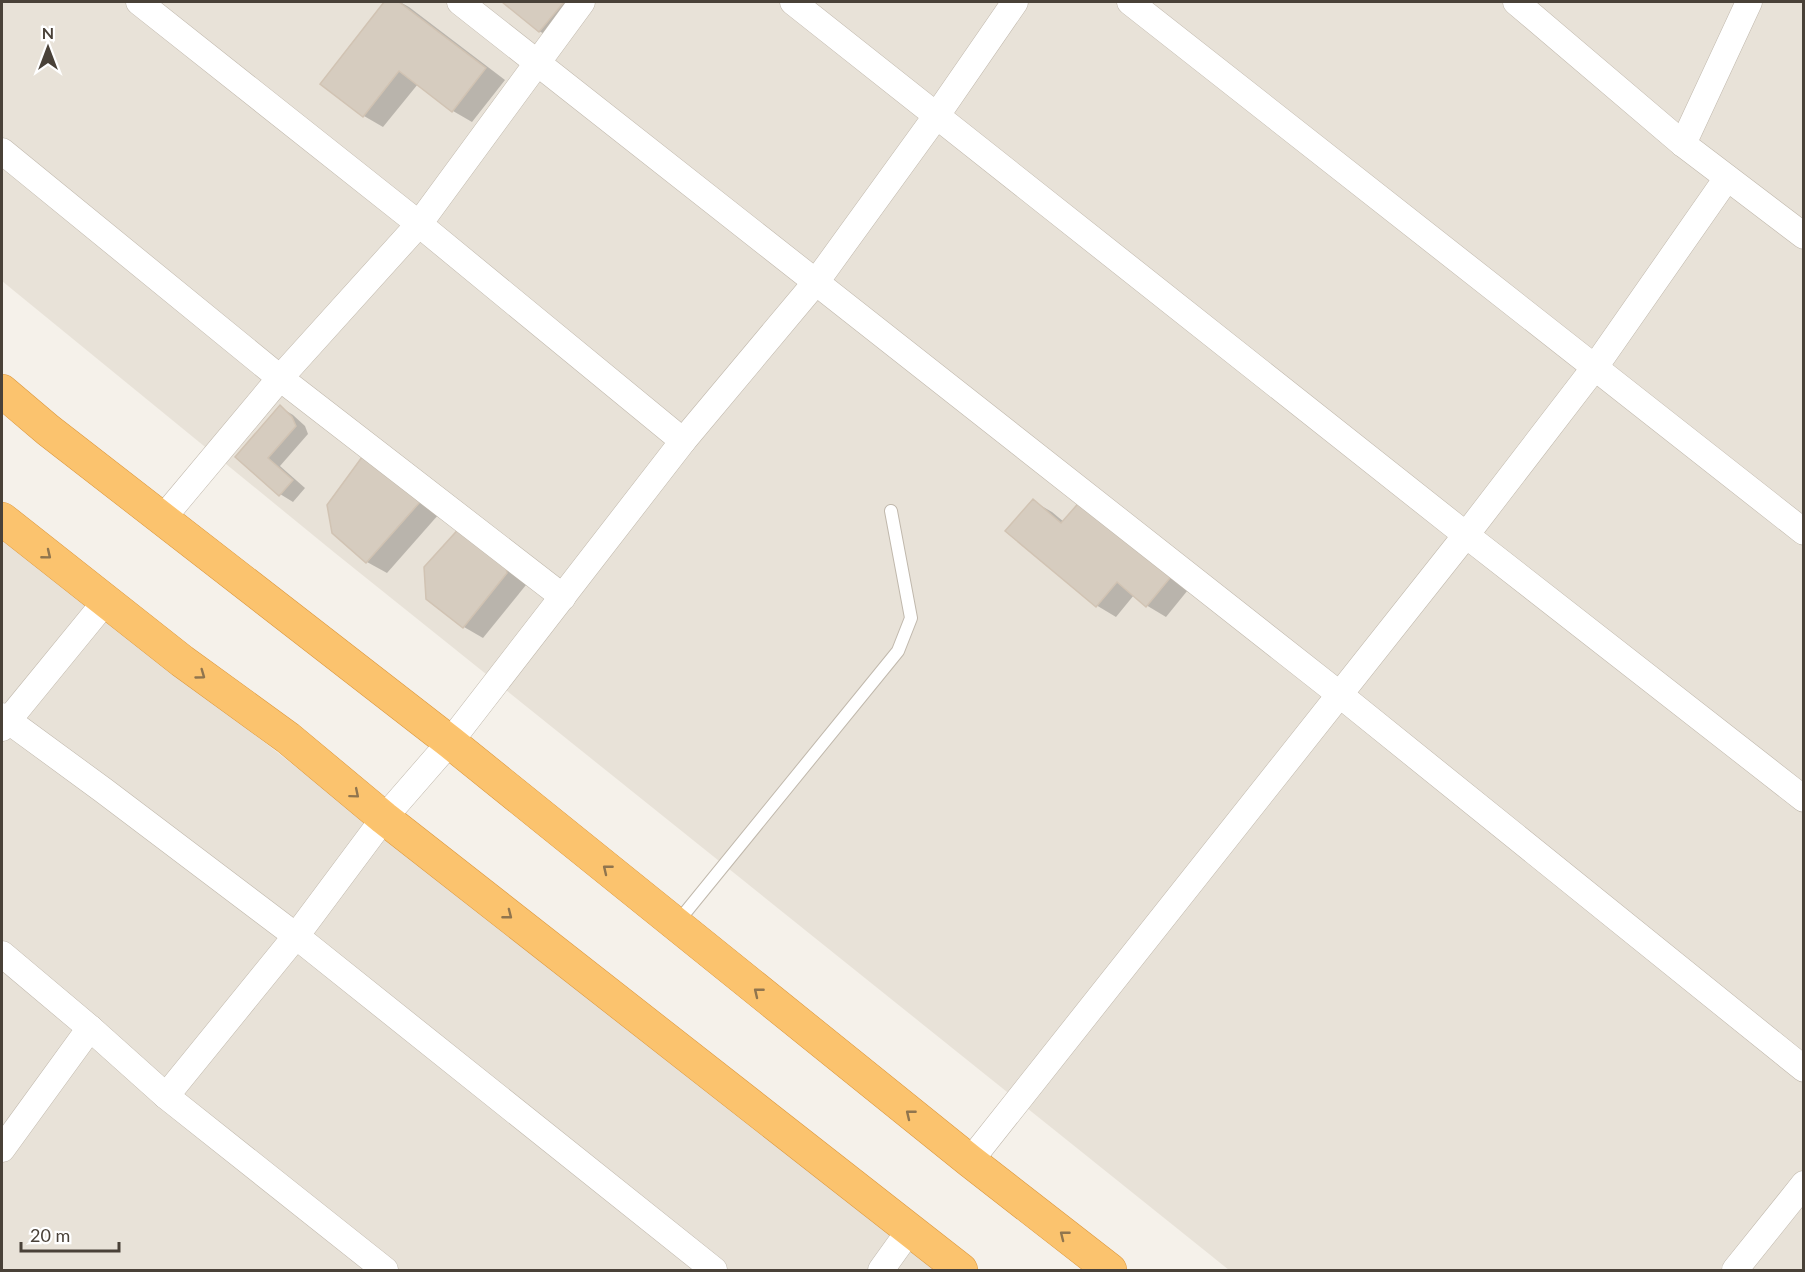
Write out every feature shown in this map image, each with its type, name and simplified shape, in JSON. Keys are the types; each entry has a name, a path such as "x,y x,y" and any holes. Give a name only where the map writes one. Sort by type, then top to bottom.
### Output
{"highway":[{"path":"2,391 48,430 450,742 675,925 1110,1270"},
{"path":"2,519 182,661 288,738 384,818 961,1270"}],"street":[{"path":"139,2 419,224 683,441"},
{"path":"460,2 1339,694 1803,1069"},
{"path":"163,518 280,378 419,224 582,2"},
{"path":"793,2 1803,799"},
{"path":"166,1096 296,936 384,818 450,742 683,441 816,282 937,115 1015,2"},
{"path":"1130,2 1803,532"},
{"path":"1683,144 1749,2"},
{"path":"1522,4 1683,144 1803,236"},
{"path":"2,151 280,378 563,597"},
{"path":"970,1161 1466,535 1595,367 1727,178"},
{"path":"105,602 4,722 112,796 296,936 714,1270"},
{"path":"2,954 166,1096 386,1270"},
{"path":"2,1149 90,1028"},
{"path":"1734,1270 1803,1184"},
{"path":"881,1270 909,1231"}],"lane":[{"path":"675,925 898,651 911,618 891,511"}],"shaded area":[{"path":"2,2 1803,2 1803,1270 1229,1270 335,553 2,281"},
{"path":"2,536 936,1270 2,1270"}],"building":[{"path":"384,2 399,2 486,68 452,112 399,71 363,117 320,84"},
{"path":"502,2 564,2 539,32"},
{"path":"280,405 292,417 296,426 268,458 293,480 279,496 235,457"},
{"path":"373,442 420,502 366,563 332,533 327,505"},
{"path":"1083,498 1174,573 1146,607 1117,582 1096,607 1005,531 1033,499 1061,523"},
{"path":"464,523 500,539 507,573 463,628 426,599 424,567"}]}
